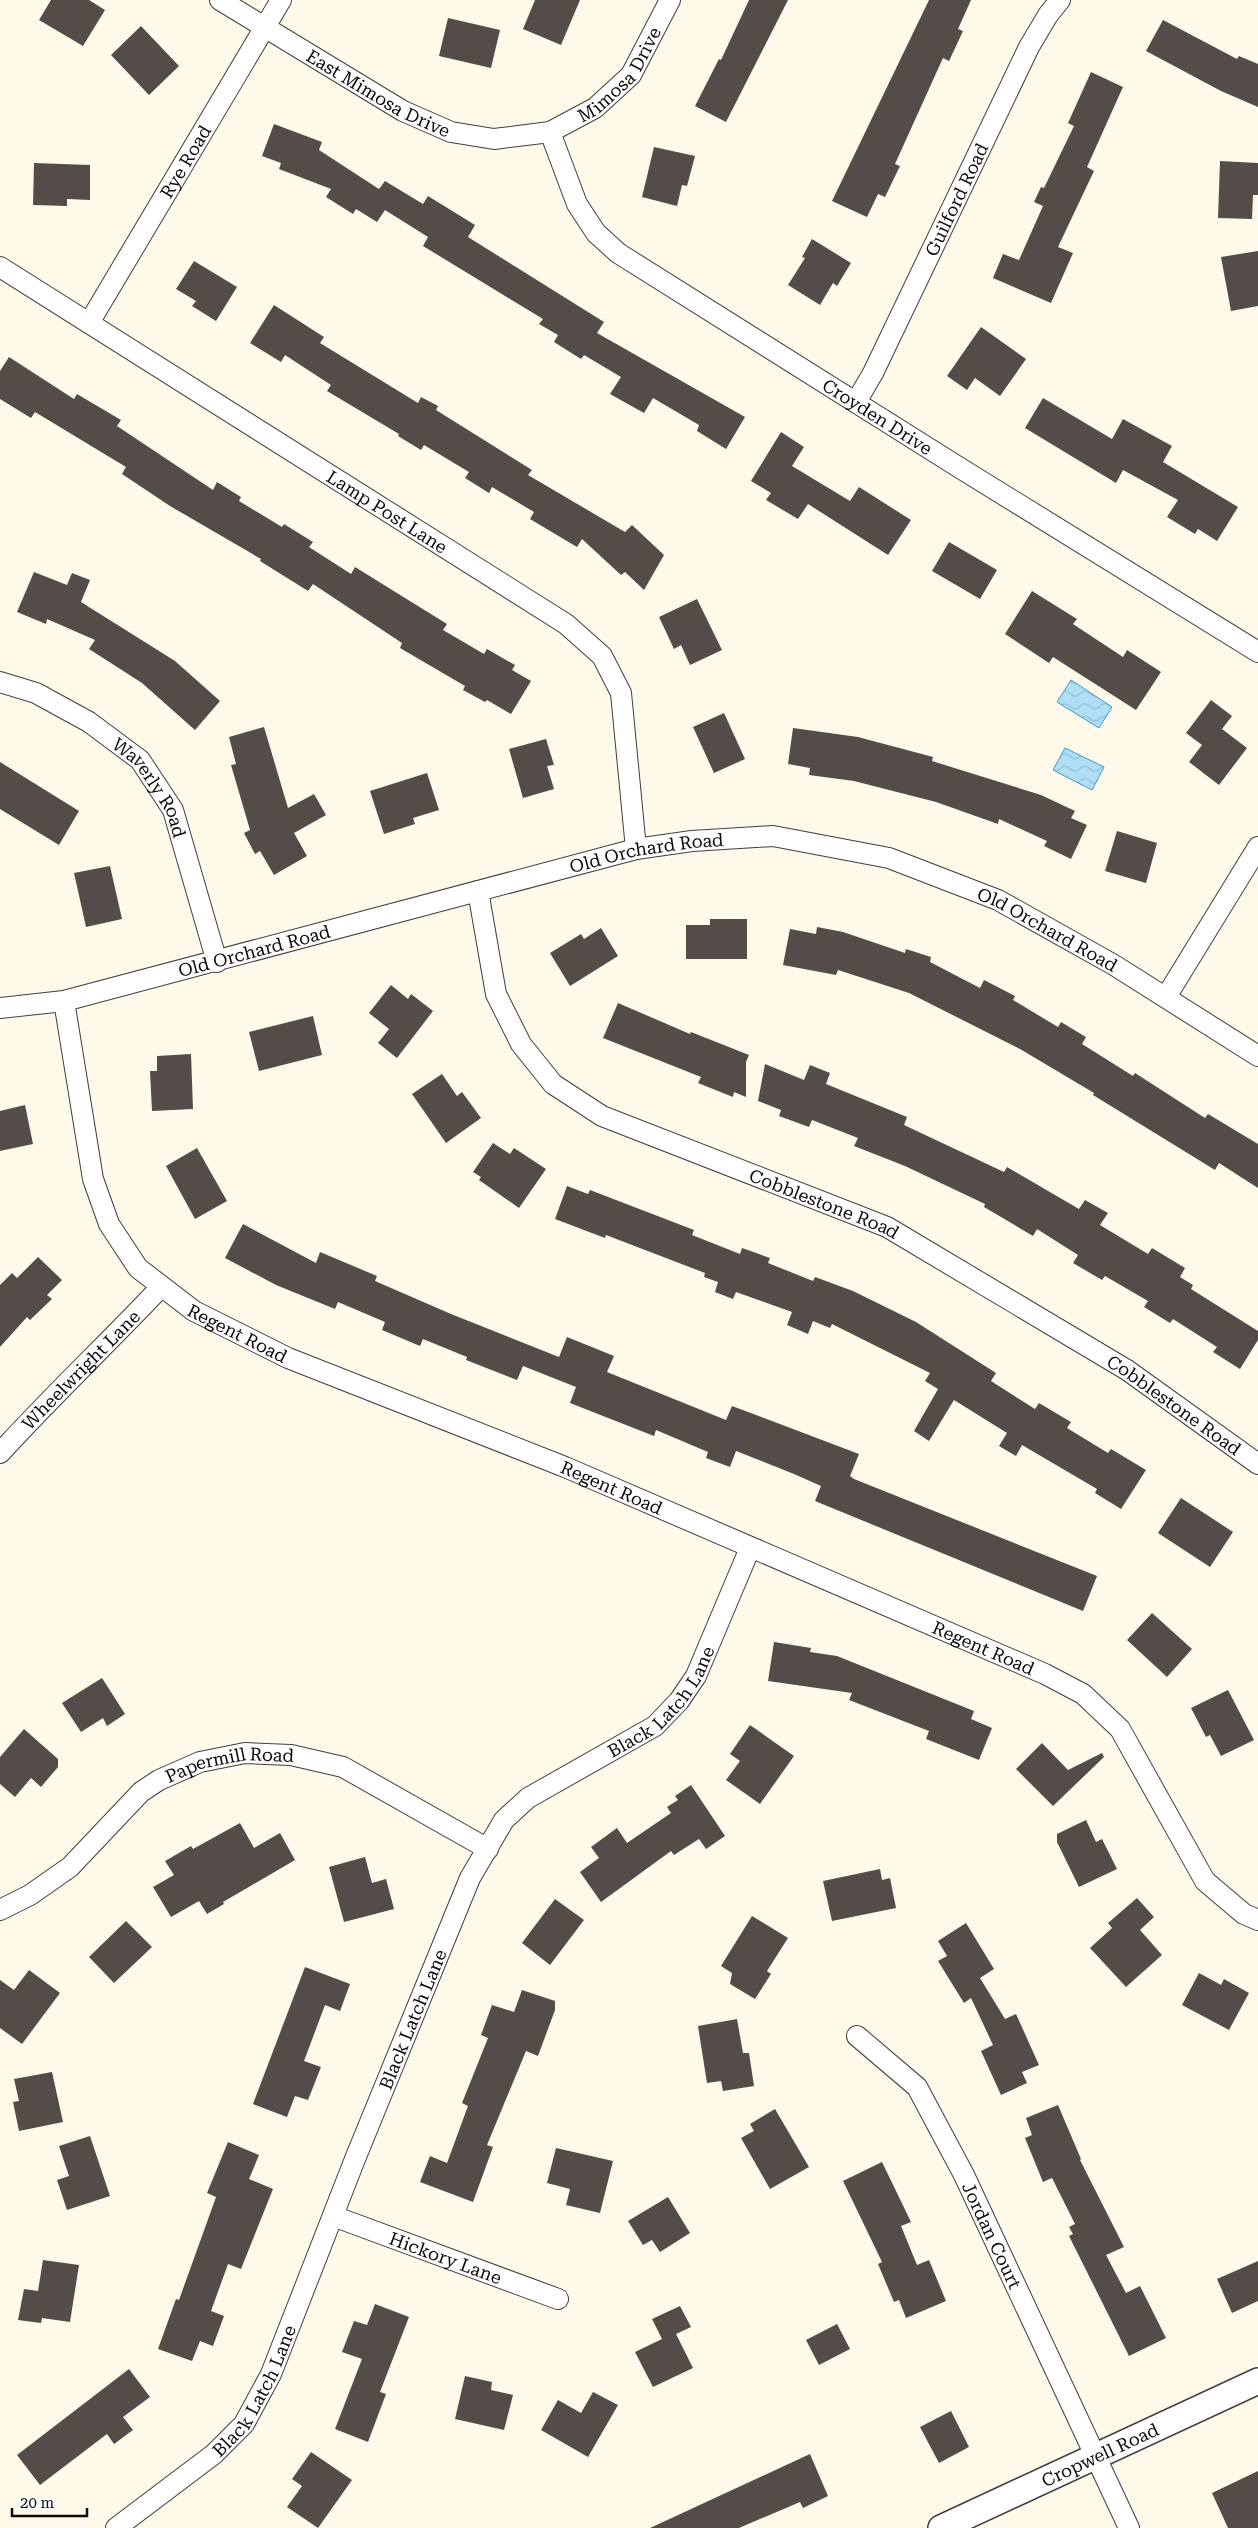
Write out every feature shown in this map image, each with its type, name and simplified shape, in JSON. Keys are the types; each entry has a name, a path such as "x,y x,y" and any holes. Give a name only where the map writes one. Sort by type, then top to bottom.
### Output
{"street":[{"name":"East Mimosa Drive","path":"220,0 403,111 451,132 494,139 550,132"},
{"name":"Rye Road","path":"89,323 281,0"},
{"name":"Mimosa Drive","path":"550,132 596,108 631,75 670,0"},
{"name":"Guilford Road","path":"856,402 873,373 1029,47 1048,15 1060,0"},
{"name":"Croyden Drive","path":"550,132 576,204 596,233 618,253 1258,652"},
{"name":"Lamp Post Lane","path":"0,267 566,624 602,656 621,693 636,849"},
{"name":"Waverly Road","path":"0,682 36,694 89,722 140,760 173,810 217,962"},
{"name":"Old Orchard Road","path":"0,1008 64,1001 217,962 636,849 692,840 773,836 889,858 998,900 1166,997 1258,1056"},
{"path":"1166,997 1258,847"},
{"name":"Cobblestone Road","path":"478,891 496,994 521,1044 553,1084 602,1116 887,1227 1127,1370 1258,1464"},
{"name":"Regent Road","path":"64,1001 93,1179 109,1224 138,1268 161,1287 194,1311 288,1358 565,1466 750,1548 1036,1670 1083,1694 1120,1729 1205,1881 1244,1914 1258,1920"},
{"name":"Wheelwright Lane","path":"0,1452 38,1410 100,1352 161,1287"},
{"name":"Black Latch Lane","path":"116,2528 214,2454 244,2424 271,2374 470,1878 504,1820 528,1798 656,1726 680,1701 696,1676 750,1548"},
{"name":"Papermill Road","path":"0,1910 30,1895 70,1867 141,1792 159,1780 200,1762 244,1753 291,1755 342,1767 488,1849"},
{"name":"Jordan Court","path":"857,2036 917,2087 964,2175 1129,2528"},
{"name":"Hickory Lane","path":"333,2216 558,2299"},
{"name":"Cropwell Road","path":"941,2528 1258,2381"}],"water":[{"path":"1071,680 1112,707 1099,728 1057,702"},
{"path":"1065,748 1104,767 1092,790 1053,770"}],"building":[{"path":"51,0 89,0 105,10 83,46 39,20"},
{"path":"535,0 580,0 561,45 523,29"},
{"path":"749,0 788,0 726,122 695,106 719,59 721,60"},
{"path":"929,0 971,0 958,29 963,31 949,61 943,58 895,164 900,166 885,197 878,194 867,217 832,201"},
{"path":"448,18 500,30 491,68 439,56"},
{"path":"1163,20 1237,59 1239,56 1258,64 1258,107 1221,91 1146,51"},
{"path":"141,26 179,66 149,95 111,55"},
{"path":"1091,72 1123,87 1087,167 1094,171 1058,247 1073,253 1051,303 993,278 1003,254 1019,260 1043,206 1034,202 1041,187 1044,188 1074,126 1068,123"},
{"path":"274,124 322,142 319,150 379,189 385,181 423,204 428,196 475,225 468,237 604,322 597,333 745,417 726,449 697,431 699,425 653,398 644,413 610,394 621,377 584,355 581,359 554,342 558,335 539,324 543,319 423,246 428,237 385,210 377,222 356,209 353,214 326,197 331,189 279,169 281,163 262,156"},
{"path":"654,147 695,156 687,186 682,185 677,206 642,197"},
{"path":"1220,161 1258,163 1258,195 1253,195 1252,219 1218,218"},
{"path":"34,163 90,165 90,200 67,199 67,206 33,205"},
{"path":"812,239 851,263 837,286 833,283 820,305 788,285 805,258 802,257"},
{"path":"1258,251 1258,306 1231,311 1221,257"},
{"path":"194,261 237,287 216,321 192,306 196,301 176,289"},
{"path":"274,305 324,337 320,343 418,403 421,397 438,406 436,410 532,470 528,475 625,532 632,525 664,555 644,590 625,572 621,575 582,539 577,547 530,519 534,512 492,487 489,493 465,478 469,472 424,445 421,450 398,436 399,434 327,391 331,385 285,355 281,362 250,343"},
{"path":"981,327 1026,359 1000,396 975,378 967,390 947,376"},
{"path":"9,357 74,399 77,394 121,420 117,426 213,490 217,482 241,497 239,501 282,527 284,524 313,542 309,547 351,574 355,567 447,624 443,630 484,654 487,649 515,665 512,670 531,681 511,714 487,700 485,702 463,690 465,686 400,648 402,643 313,584 308,591 260,561 261,559 170,506 122,474 126,467 35,412 31,418 0,399 0,371"},
{"path":"1043,398 1112,439 1123,419 1172,446 1163,462 1238,507 1217,541 1198,529 1195,534 1167,517 1178,500 1123,470 1116,483 1025,428"},
{"path":"781,432 804,447 792,466 850,501 859,487 911,520 888,555 808,504 798,519 766,500 771,493 751,481"},
{"path":"949,542 997,570 980,599 932,571"},
{"path":"34,572 67,585 72,573 90,580 81,602 175,661 220,701 195,730 142,683 89,649 95,640 47,619 46,624 17,612"},
{"path":"1032,591 1077,619 1073,624 1123,657 1127,650 1161,672 1136,710 1053,657 1049,663 1005,634"},
{"path":"697,599 722,650 690,665 681,645 674,649 659,617"},
{"path":"1211,700 1232,716 1222,729 1247,748 1219,785 1189,762 1202,745 1186,733"},
{"path":"724,713 745,759 714,773 693,727"},
{"path":"264,727 288,808 314,794 326,815 294,833 307,856 274,875 260,851 255,854 244,833 250,830 231,765 236,764 229,737"},
{"path":"793,728 858,737 933,757 932,761 1041,795 1075,811 1071,818 1087,825 1071,859 1044,846 1047,841 999,819 998,824 936,802 854,781 809,775 810,768 788,764"},
{"path":"546,739 554,765 547,766 554,789 523,798 509,749"},
{"path":"0,762 79,811 59,845 0,809"},
{"path":"427,773 439,810 413,818 415,824 384,834 370,791"},
{"path":"1117,831 1157,843 1146,883 1105,871"},
{"path":"110,866 122,919 86,927 74,873"},
{"path":"710,919 747,919 747,959 686,959 686,925 710,925"},
{"path":"817,927 843,932 905,953 906,949 931,957 930,962 980,988 984,980 1015,996 1013,1000 1058,1027 1061,1022 1086,1037 1082,1044 1133,1076 1135,1073 1205,1118 1208,1114 1258,1144 1258,1188 1219,1163 1215,1170 1093,1095 1094,1093 1020,1049 909,993 838,970 836,975 783,965 790,929 816,934"},
{"path":"601,928 618,956 570,986 550,953 581,934 584,939"},
{"path":"391,985 408,999 411,994 433,1011 397,1058 378,1043 389,1029 369,1013"},
{"path":"618,1003 690,1034 691,1032 749,1055 746,1062 746,1097 734,1092 733,1097 698,1083 701,1077 603,1038"},
{"path":"313,1016 322,1055 259,1071 249,1032"},
{"path":"191,1054 193,1109 152,1111 150,1071 157,1071 157,1056"},
{"path":"765,1064 804,1080 810,1065 830,1073 826,1084 907,1117 904,1125 1004,1172 1007,1167 1079,1209 1085,1200 1108,1213 1100,1225 1148,1254 1152,1248 1185,1268 1180,1277 1193,1285 1191,1289 1258,1331 1258,1340 1240,1369 1213,1352 1217,1347 1173,1319 1170,1323 1144,1307 1148,1301 1105,1276 1102,1280 1073,1263 1078,1255 1037,1229 1033,1236 984,1207 985,1204 905,1166 854,1146 858,1138 812,1120 809,1127 779,1116 781,1110 758,1101"},
{"path":"442,1074 457,1096 462,1092 481,1118 446,1143 412,1094"},
{"path":"25,1105 33,1144 0,1151 0,1111"},
{"path":"493,1143 510,1154 514,1148 546,1169 519,1208 479,1180 481,1177 473,1172"},
{"path":"197,1148 227,1201 195,1219 166,1166"},
{"path":"567,1186 588,1194 590,1190 694,1230 692,1235 740,1254 742,1248 770,1258 768,1263 813,1281 815,1277 853,1291 916,1322 996,1373 991,1381 1035,1409 1039,1403 1071,1422 1067,1428 1108,1453 1111,1449 1146,1470 1121,1509 1095,1493 1097,1489 1022,1445 1016,1456 999,1446 1007,1433 954,1400 929,1441 914,1431 938,1389 925,1381 930,1373 832,1324 830,1328 813,1321 808,1334 787,1325 792,1312 736,1292 733,1299 715,1292 718,1282 704,1277 705,1273 606,1235 605,1238 555,1219"},
{"path":"243,1224 316,1263 320,1252 377,1276 375,1281 559,1357 567,1337 614,1356 607,1372 726,1420 732,1406 859,1454 850,1476 854,1479 1097,1576 1083,1611 815,1501 821,1486 794,1474 736,1451 730,1467 706,1458 708,1452 656,1430 654,1436 570,1403 576,1387 523,1366 517,1380 466,1360 467,1357 423,1339 420,1346 382,1330 385,1322 338,1302 335,1309 276,1285 225,1258"},
{"path":"38,1257 62,1280 47,1295 52,1299 30,1320 27,1317 0,1347 0,1285 12,1273 17,1278"},
{"path":"1181,1498 1233,1532 1210,1567 1158,1533"},
{"path":"1152,1613 1192,1649 1167,1677 1127,1640"},
{"path":"774,1642 811,1648 810,1652 837,1656 974,1711 971,1719 992,1728 979,1760 926,1739 929,1731 849,1700 852,1693 768,1681"},
{"path":"102,1678 125,1714 107,1726 103,1718 81,1732 62,1703"},
{"path":"1228,1690 1254,1740 1221,1756 1210,1735 1206,1737 1191,1708"},
{"path":"750,1725 794,1756 760,1804 726,1780 740,1761 730,1754"},
{"path":"24,1729 58,1759 58,1767 41,1787 31,1778 15,1797 0,1784 0,1757"},
{"path":"1042,1743 1068,1770 1102,1753 1104,1757 1053,1806 1016,1769"},
{"path":"691,1785 725,1836 706,1849 699,1839 674,1855 671,1851 601,1902 580,1872 599,1858 591,1847 617,1828 627,1843 671,1813 667,1807 678,1800 675,1796"},
{"path":"1086,1820 1096,1842 1102,1839 1117,1869 1079,1887 1057,1842 1057,1834"},
{"path":"240,1823 254,1848 280,1833 295,1860 223,1902 224,1904 207,1914 199,1901 171,1917 153,1887 174,1875 165,1861 191,1846 193,1849"},
{"path":"365,1857 372,1883 386,1879 394,1909 344,1922 329,1867"},
{"path":"880,1869 882,1880 890,1878 896,1908 832,1921 823,1881"},
{"path":"1137,1898 1154,1917 1140,1930 1162,1955 1126,1987 1090,1948 1112,1928 1108,1923"},
{"path":"555,1899 584,1920 550,1965 522,1943"},
{"path":"752,1916 788,1938 767,1971 771,1974 755,1999 730,1984 732,1973 721,1966"},
{"path":"126,1921 152,1947 114,1983 89,1957"},
{"path":"966,1923 994,1969 980,1978 1005,2019 1016,2014 1039,2065 1022,2072 1027,2083 1001,2095 981,2051 993,2045 971,1998 964,2003 938,1961 947,1956 938,1941"},
{"path":"305,1967 350,1984 340,2011 325,2005 304,2061 321,2067 308,2100 295,2096 287,2117 253,2104"},
{"path":"29,1970 60,1993 22,2044 0,2028 0,1980 14,1990"},
{"path":"1199,1973 1221,1985 1224,1979 1249,1993 1229,2030 1182,2005"},
{"path":"522,1990 555,2001 555,2010 538,2056 526,2051 487,2145 493,2147 473,2202 420,2182 430,2156 447,2163 468,2106 462,2103 488,2038 481,2035 492,2005 514,2012"},
{"path":"737,2019 743,2053 749,2053 754,2086 723,2091 721,2081 707,2083 698,2026"},
{"path":"52,2072 63,2122 19,2131 13,2102 19,2101 14,2079"},
{"path":"1058,2105 1080,2160 1124,2247 1106,2255 1126,2293 1140,2286 1166,2338 1129,2356 1069,2236 1073,2234 1069,2227 1075,2224 1052,2178 1043,2182 1025,2138 1032,2135 1026,2118"},
{"path":"775,2109 809,2167 770,2189 741,2138 754,2131 750,2124"},
{"path":"90,2136 110,2196 67,2210 57,2180 69,2176 59,2146"},
{"path":"228,2142 259,2155 249,2179 273,2189 241,2269 228,2264 211,2311 224,2316 213,2346 200,2341 192,2361 158,2349 176,2299 179,2300 216,2197 207,2193"},
{"path":"556,2148 613,2161 600,2213 566,2205 570,2189 547,2183"},
{"path":"882,2162 911,2222 901,2226 917,2265 929,2260 946,2301 906,2318 899,2300 894,2302 878,2264 882,2262 843,2181"},
{"path":"668,2197 690,2233 660,2252 652,2240 643,2245 628,2221"},
{"path":"43,2260 79,2265 70,2322 42,2318 41,2323 18,2320 24,2289 38,2291"},
{"path":"1258,2261 1258,2301 1232,2313 1217,2279"},
{"path":"375,2304 409,2317 380,2392 386,2394 368,2442 335,2429 362,2359 342,2352 354,2321 367,2325"},
{"path":"680,2306 691,2327 676,2334 693,2368 653,2387 635,2352 662,2339 652,2319"},
{"path":"837,2324 850,2349 819,2365 806,2340"},
{"path":"129,2369 150,2397 123,2417 133,2430 114,2444 107,2434 40,2485 17,2455"},
{"path":"465,2376 492,2382 491,2390 513,2395 504,2430 455,2419"},
{"path":"593,2392 618,2405 588,2457 541,2430 558,2400 581,2413"},
{"path":"951,2411 969,2447 939,2463 920,2427"},
{"path":"311,2452 352,2480 318,2528 287,2507 302,2486 292,2479"},
{"path":"810,2454 828,2496 803,2508 800,2502 739,2528 650,2528"},
{"path":"1258,2471 1258,2528 1228,2528 1212,2493"}]}
